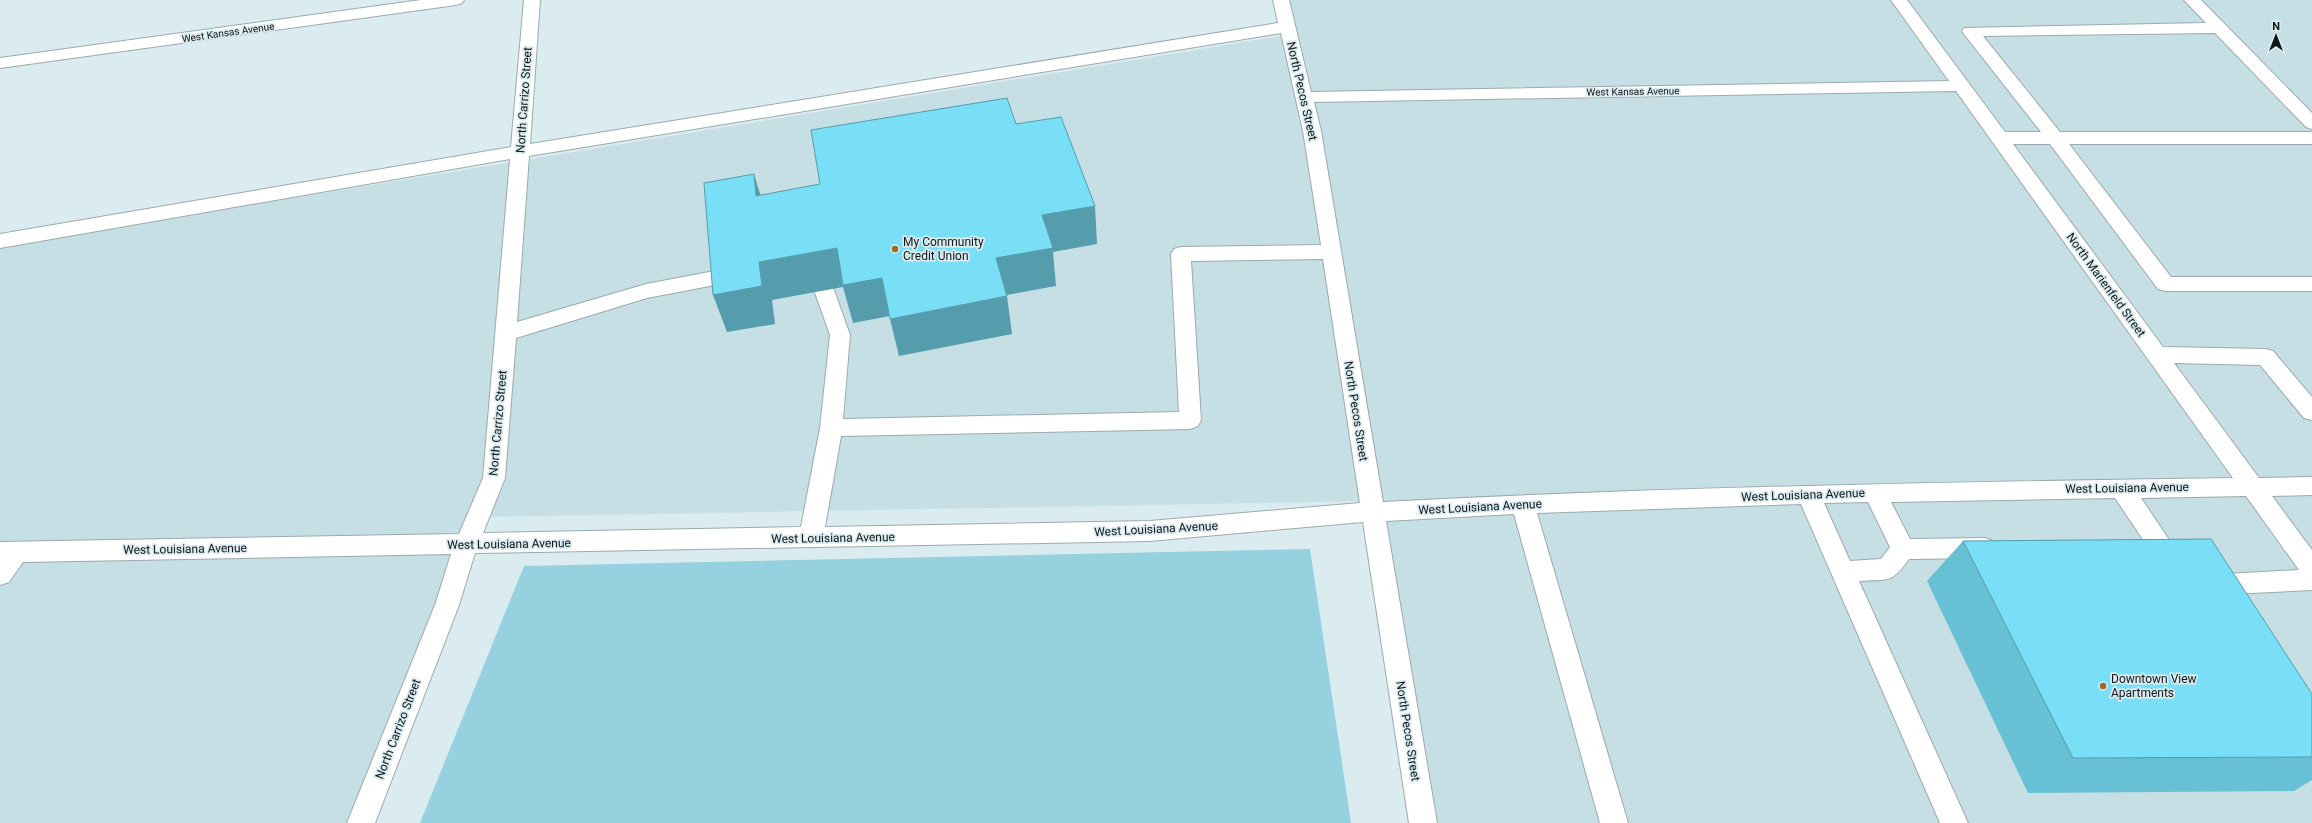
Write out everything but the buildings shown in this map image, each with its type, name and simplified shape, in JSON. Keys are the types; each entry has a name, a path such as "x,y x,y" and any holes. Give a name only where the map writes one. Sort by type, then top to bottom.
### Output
{"street":[{"name":"West Kansas Avenue","path":"0,64 456,0"},
{"name":"North Carrizo Street","path":"361,823 447,604 466,545 494,478 532,0"},
{"name":"North Pecos Street","path":"1281,0 1312,131 1423,823"},
{"name":"North Marienfeld Street","path":"1899,0 2312,569"},
{"path":"2192,0 2217,28 2312,123"},
{"path":"0,241 520,151 1287,27"},
{"path":"2217,28 1970,31 2014,84 2165,284 2312,284"},
{"name":"West Kansas Avenue","path":"1304,97 1962,86"},
{"path":"2000,138 2312,138"},
{"path":"831,428 1190,420 1181,254 1331,252"},
{"path":"797,262 812,259 840,335 831,428 811,538"},
{"path":"506,333 646,291 760,269"},
{"path":"2157,355 2266,357 2312,412"},
{"name":"West Louisiana Avenue","path":"8,552 466,545 1150,531 1372,512 1523,504 1808,494 2312,486"},
{"path":"2121,488 2185,580"},
{"path":"1875,493 1903,549"},
{"path":"1808,494 1954,823"},
{"path":"1523,504 1614,823"},
{"path":"2137,545 2160,545"},
{"path":"1903,549 2004,547"},
{"path":"1843,572 1888,569 1903,549"},
{"path":"0,575 8,552"},
{"path":"2202,606 2189,586 2312,580"}],"shaded area":[{"path":"1280,0 2312,0 2312,823 1427,823 1372,501 484,517 365,823 0,823 0,246 1287,35"},
{"path":"1310,549 1351,823 420,823 524,566"}],"place":[{"name":"My Community Credit Union","path":"895,249"},
{"name":"Downtown View Apartments","path":"2103,686"}]}
